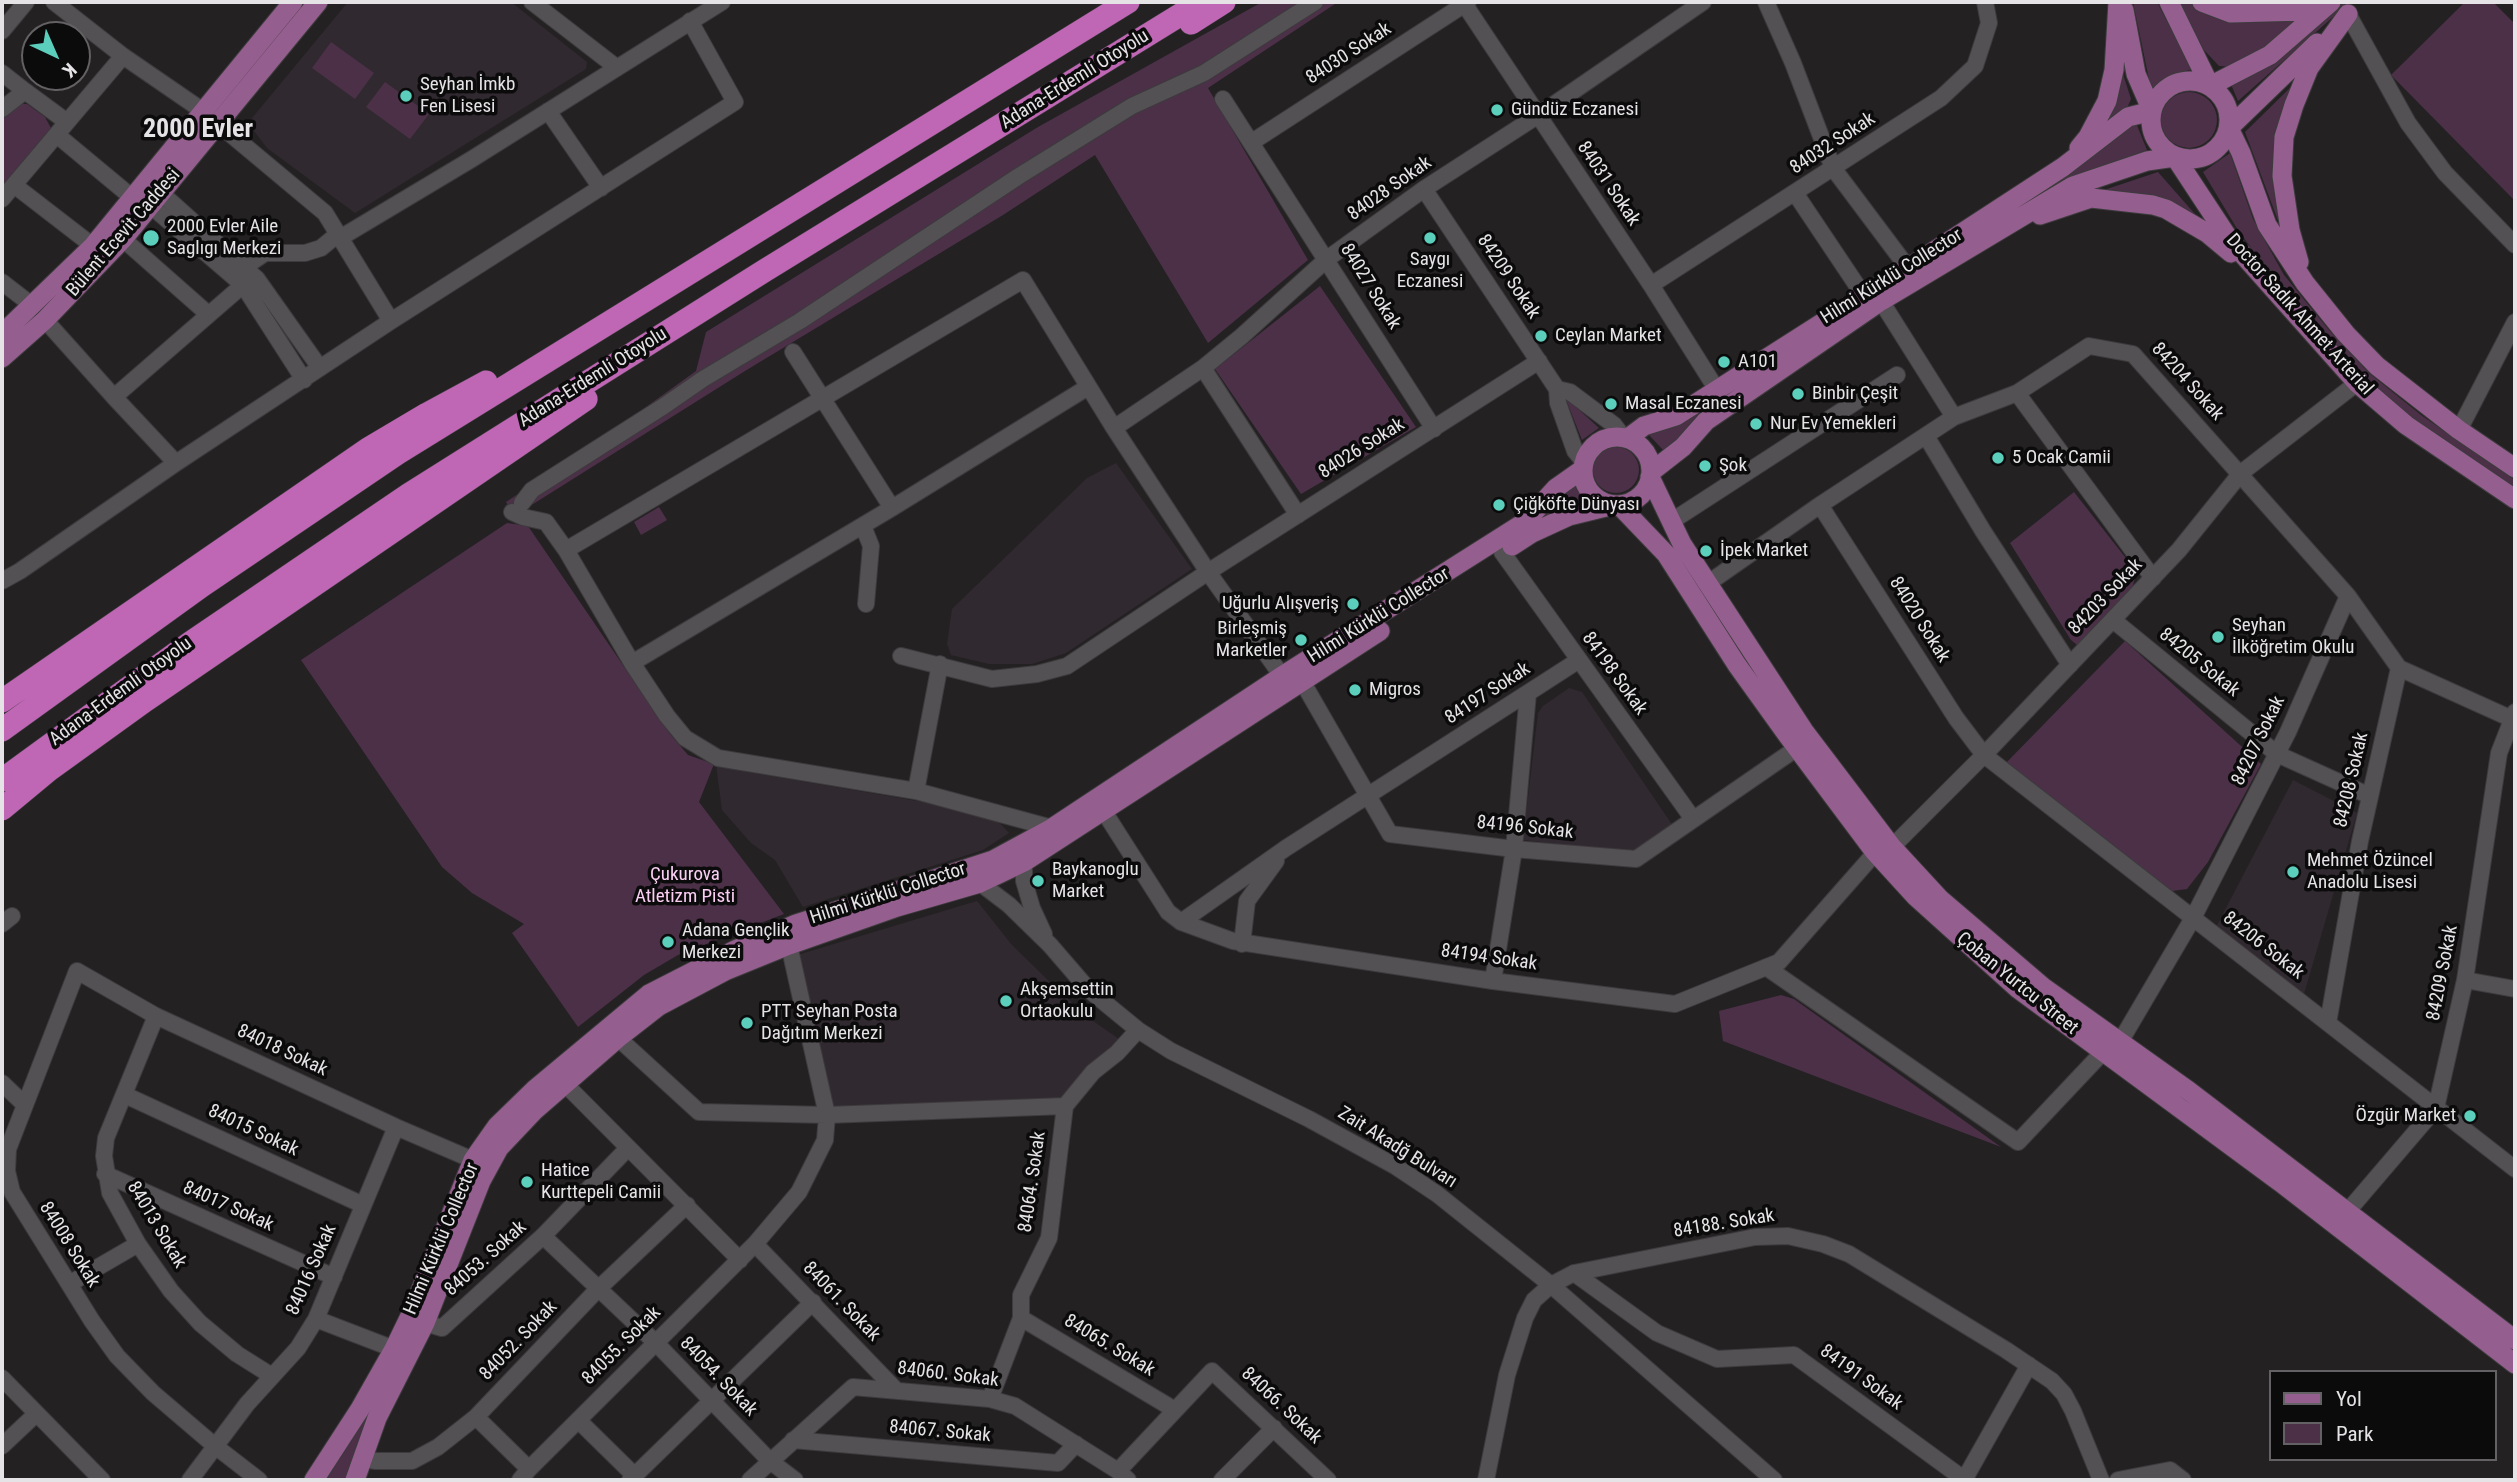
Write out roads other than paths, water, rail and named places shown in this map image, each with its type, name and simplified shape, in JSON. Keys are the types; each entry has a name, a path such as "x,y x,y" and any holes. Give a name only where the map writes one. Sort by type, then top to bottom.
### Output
{"highway":[{"name":"Adana-Erdemli Otoyolu","path":"2,730 203,585 387,461 1128,2"},
{"name":"Adana-Erdemli Otoyolu","path":"2,780 190,643 396,503 705,307 1201,2"},
{"path":"1093,70 1184,27 1224,2"},
{"path":"2,701 368,449 426,414 671,284"},
{"path":"2,809 48,770 146,700 620,375 705,307"}],"main road":[{"name":"Bülent Ecevit Caddesi","path":"2,334 39,313 123,239 149,199 293,2"},
{"name":"Bülent Ecevit Caddesi","path":"2,358 93,246 149,199 210,118 318,2"},
{"path":"2120,2 2136,74 2152,111"},
{"path":"2063,167 2088,137 2107,101 2114,70 2120,2"},
{"path":"2169,2 2210,86"},
{"path":"2202,2 2231,13 2304,11 2323,2"},
{"path":"2210,86 2270,55 2331,2"},
{"path":"2228,128 2355,8"},
{"path":"2305,283 2290,230 2282,176 2284,137 2309,68 2355,8"},
{"path":"2198,81 2210,86 2221,94 2230,119 2221,145 2200,159 2175,157 2164,150 2156,140 2151,128 2152,111 2162,93 2172,85 2198,81"},
{"name":"Hilmi Kürklü Collector","path":"1651,475 1684,446 1706,421 1873,299 1908,268 2063,167 2128,117 2152,111"},
{"name":"Doctor Sadık Ahmet Arterial","path":"2228,128 2241,153 2267,225 2305,283 2346,334 2376,366 2459,430 2515,468"},
{"name":"Hilmi Kürklü Collector","path":"1626,438 1644,426 1676,416 1873,299 2009,225 2073,186 2147,161 2175,157"},
{"name":"Doctor Sadık Ahmet Arterial","path":"2175,157 2229,240 2357,383 2406,425 2515,499"},
{"path":"2009,225 2091,198 2152,205 2166,209 2207,233 2283,302"},
{"path":"1607,438 1626,438 1645,451 1651,475 1644,492 1636,499 1616,505 1602,502 1593,495 1586,485 1584,466 1589,452 1597,443 1607,438"},
{"name":"Hilmi Kürklü Collector","path":"314,1480 360,1409 394,1349 411,1314 473,1160 497,1126 535,1089 649,994 734,950 786,928 993,860 1052,828 1282,676 1525,522 1556,488 1584,466"},
{"name":"Çoban Yurtcu Street","path":"1651,475 1682,544 1707,584 1916,897 2017,988 2189,1091 2515,1340"},
{"name":"Hilmi Kürklü Collector","path":"355,1480 377,1418 425,1323 481,1181 499,1148 535,1110 659,1006 726,971 789,945 897,907 980,883 1024,862 1532,533 1569,516 1616,505"},
{"name":"Çoban Yurtcu Street","path":"1616,505 1666,554 1737,665 1797,748 1884,850"},
{"name":"Çoban Yurtcu Street","path":"2112,1047 2270,1174 2515,1364"}],"street":[{"path":"2,32 26,2"},
{"path":"54,2 123,57 210,118 325,212 391,321"},
{"path":"532,2 616,67"},
{"path":"114,397 243,285 246,266 265,253 305,253 321,248 722,2"},
{"path":"1052,828 916,791 718,758 685,738 667,716 632,663 566,550 546,523 523,517 517,507 532,490 703,379 800,321 1019,176 1132,106 1204,73 1315,2"},
{"name":"84028 Sokak","path":"1114,428 1203,368 1242,337 1327,259 1424,189 1537,116 1703,2"},
{"path":"1766,2 1793,63 1833,168 1908,268"},
{"name":"84032 Sokak","path":"1651,285 1941,99 1975,66 1989,23 1985,2"},
{"name":"84031 Sokak","path":"1465,3 1717,390"},
{"name":"84030 Sokak","path":"1252,142 1465,3"},
{"path":"2355,8 2408,122 2445,173 2515,245"},
{"path":"2,581 391,321 735,102 690,22"},
{"path":"2,199 123,57"},
{"path":"2,73 21,88"},
{"path":"2,109 25,91 62,128 149,199 243,285 304,380"},
{"name":"84027 Sokak","path":"1223,99 1434,429"},
{"path":"548,111 601,188"},
{"path":"14,185 93,246"},
{"name":"84209 Sokak","path":"1424,189 1557,389"},
{"path":"1795,193 1873,299 1954,417"},
{"path":"149,199 246,266 320,368"},
{"path":"123,239 208,314"},
{"path":"566,550 1023,280 1088,387 1208,572 1282,676"},
{"path":"2,282 39,313 176,463"},
{"path":"2459,430 2515,322"},
{"name":"84204 Sokak","path":"1707,584 1954,417 2017,393 2089,345 2133,354 2241,473"},
{"path":"793,352 892,508"},
{"name":"84026 Sokak","path":"901,656 992,679 1037,674 1067,666 1208,572 1539,361"},
{"path":"1203,368 1298,515"},
{"path":"1672,522 1897,375"},
{"name":"84203 Sokak","path":"1884,850 1984,755 2153,578 2241,473 2357,383"},
{"path":"632,663 863,526 1088,387"},
{"path":"1584,466 1575,451 1558,403 1557,389 1570,392 1615,425 1626,438"},
{"path":"2017,393 2153,578"},
{"path":"1926,436 2070,665"},
{"path":"2241,473 2348,596 2399,668 2514,715"},
{"name":"84020 Sokak","path":"1821,505 1956,718 1984,755"},
{"path":"863,526 871,546 866,604"},
{"name":"84198 Sokak","path":"1502,552 1693,819"},
{"name":"84207 Sokak","path":"1766,967 2018,1142 2112,1047 2193,918 2277,754 2348,596"},
{"name":"84205 Sokak","path":"2113,620 2277,754 2370,796"},
{"name":"84197 Sokak","path":"1514,849 1528,693 1579,660"},
{"name":"84197 Sokak","path":"1181,922 1286,848 1579,660"},
{"path":"916,791 940,664"},
{"name":"84208 Sokak","path":"2328,1023 2370,796 2399,668"},
{"name":"84196 Sokak","path":"1302,681 1390,834 1514,849 1636,859 1797,748"},
{"name":"84209 Sokak","path":"2347,1212 2436,1108 2465,980 2499,753 2514,715"},
{"name":"84206 Sokak","path":"1984,755 2515,1169"},
{"name":"84194 Sokak","path":"1103,810 1168,912 1181,922 1242,944 1493,981 1675,1004 1779,962 1884,850"},
{"path":"1242,944 1247,901 1286,848"},
{"path":"1493,981 1514,849"},
{"path":"1024,862 1024,881 1032,908 1050,945"},
{"name":"Zait Akadğ Bulvarı","path":"980,883 1009,905 1050,945 1088,989 1138,1030 1171,1051 1309,1119 1395,1166 1437,1194 1551,1286 1774,1480"},
{"path":"789,945 827,1115"},
{"name":"84018 Sokak","path":"77,971 156,1016 473,1160"},
{"name":"84008 Sokak","path":"77,971 8,1149 4,1172 21,1207 117,1356 153,1393 259,1480"},
{"path":"2465,980 2515,989"},
{"name":"84013 Sokak","path":"156,1016 106,1138 105,1174 110,1193 138,1244 171,1291 200,1323 237,1354 272,1376"},
{"path":"618,1038 699,1112 827,1115 1065,1106 1093,1072 1117,1053 1138,1030"},
{"path":"2,1083 26,1105"},
{"path":"565,1084 740,1260"},
{"name":"84015 Sokak","path":"124,1095 363,1205"},
{"name":"84064. Sokak","path":"990,1399 1021,1318 1021,1295 1049,1238 1065,1106"},
{"name":"84055. Sokak","path":"524,1474 740,1260 799,1192 825,1140 827,1115"},
{"name":"84016 Sokak","path":"190,1480 272,1376 298,1348 316,1319 396,1127"},
{"name":"84053. Sokak","path":"425,1323 442,1328 543,1236 628,1148"},
{"name":"84017 Sokak","path":"105,1174 334,1277"},
{"path":"2,1190 21,1207"},
{"name":"84052. Sokak","path":"362,1459 412,1461 438,1447 476,1417 598,1289 687,1205"},
{"name":"84054. Sokak","path":"543,1236 655,1342 770,1461 795,1480"},
{"name":"84188. Sokak","path":"1486,1480 1507,1375 1525,1318 1534,1300 1551,1286 1574,1273 1755,1237 1788,1236 1823,1244 1849,1254 2052,1381 2064,1394 2073,1411 2101,1480"},
{"path":"69,1284 138,1244"},
{"name":"84061. Sokak","path":"755,1244 896,1390"},
{"name":"84191 Sokak","path":"1574,1273 1657,1333 1717,1359 1794,1355 1965,1480"},
{"path":"578,1420 632,1478 813,1302"},
{"name":"84065. Sokak","path":"1021,1318 1175,1410"},
{"path":"316,1319 394,1349"},
{"path":"1965,1480 2029,1365"},
{"name":"84066. Sokak","path":"1123,1476 1175,1410 1212,1371 1328,1480"},
{"path":"2,1378 102,1480"},
{"name":"84060. Sokak","path":"750,1480 853,1387 990,1399 1015,1406 1123,1476"},
{"path":"2,1446 36,1414"},
{"path":"476,1417 524,1474"},
{"path":"1222,1480 1274,1428"},
{"name":"84067. Sokak","path":"793,1440 1058,1463 1076,1444"},
{"path":"2118,1480 2170,1470 2183,1480"}],"place":[{"name":"Seyhan İmkb Fen Lisesi","path":"406,96"},
{"name":"Gündüz Eczanesi","path":"1497,110"},
{"name":"2000 Evler Aile Saglıgı Merkezi","path":"151,238"},
{"name":"Saygı Eczanesi","path":"1430,238"},
{"name":"Ceylan Market","path":"1541,336"},
{"name":"A101","path":"1724,362"},
{"name":"Binbir Çeşit","path":"1798,394"},
{"name":"Masal Eczanesi","path":"1611,404"},
{"name":"Nur Ev Yemekleri","path":"1756,424"},
{"name":"5 Ocak Camii","path":"1998,458"},
{"name":"Şok","path":"1705,466"},
{"name":"Çiğköfte Dünyası","path":"1499,505"},
{"name":"İpek Market","path":"1706,551"},
{"name":"Uğurlu Alışveriş","path":"1353,604"},
{"name":"Seyhan İlköğretim Okulu","path":"2218,637"},
{"name":"Birleşmiş Marketler","path":"1301,640"},
{"name":"Migros","path":"1355,690"},
{"name":"Mehmet Özüncel Anadolu Lisesi","path":"2293,872"},
{"name":"Baykanoglu Market","path":"1038,881"},
{"name":"Adana Gençlik Merkezi","path":"668,942"},
{"name":"Akşemsettin Ortaokulu","path":"1006,1001"},
{"name":"PTT Seyhan Posta Dağıtım Merkezi","path":"747,1023"},
{"name":"Özgür Market","path":"2470,1116"},
{"name":"Hatice Kurttepeli Camii","path":"527,1182"}],"district":[{"name":"2000 Evler","path":"198,130"}],"park label":[{"name":"Çukurova Atletizm Pisti","path":"685,886"}]}
